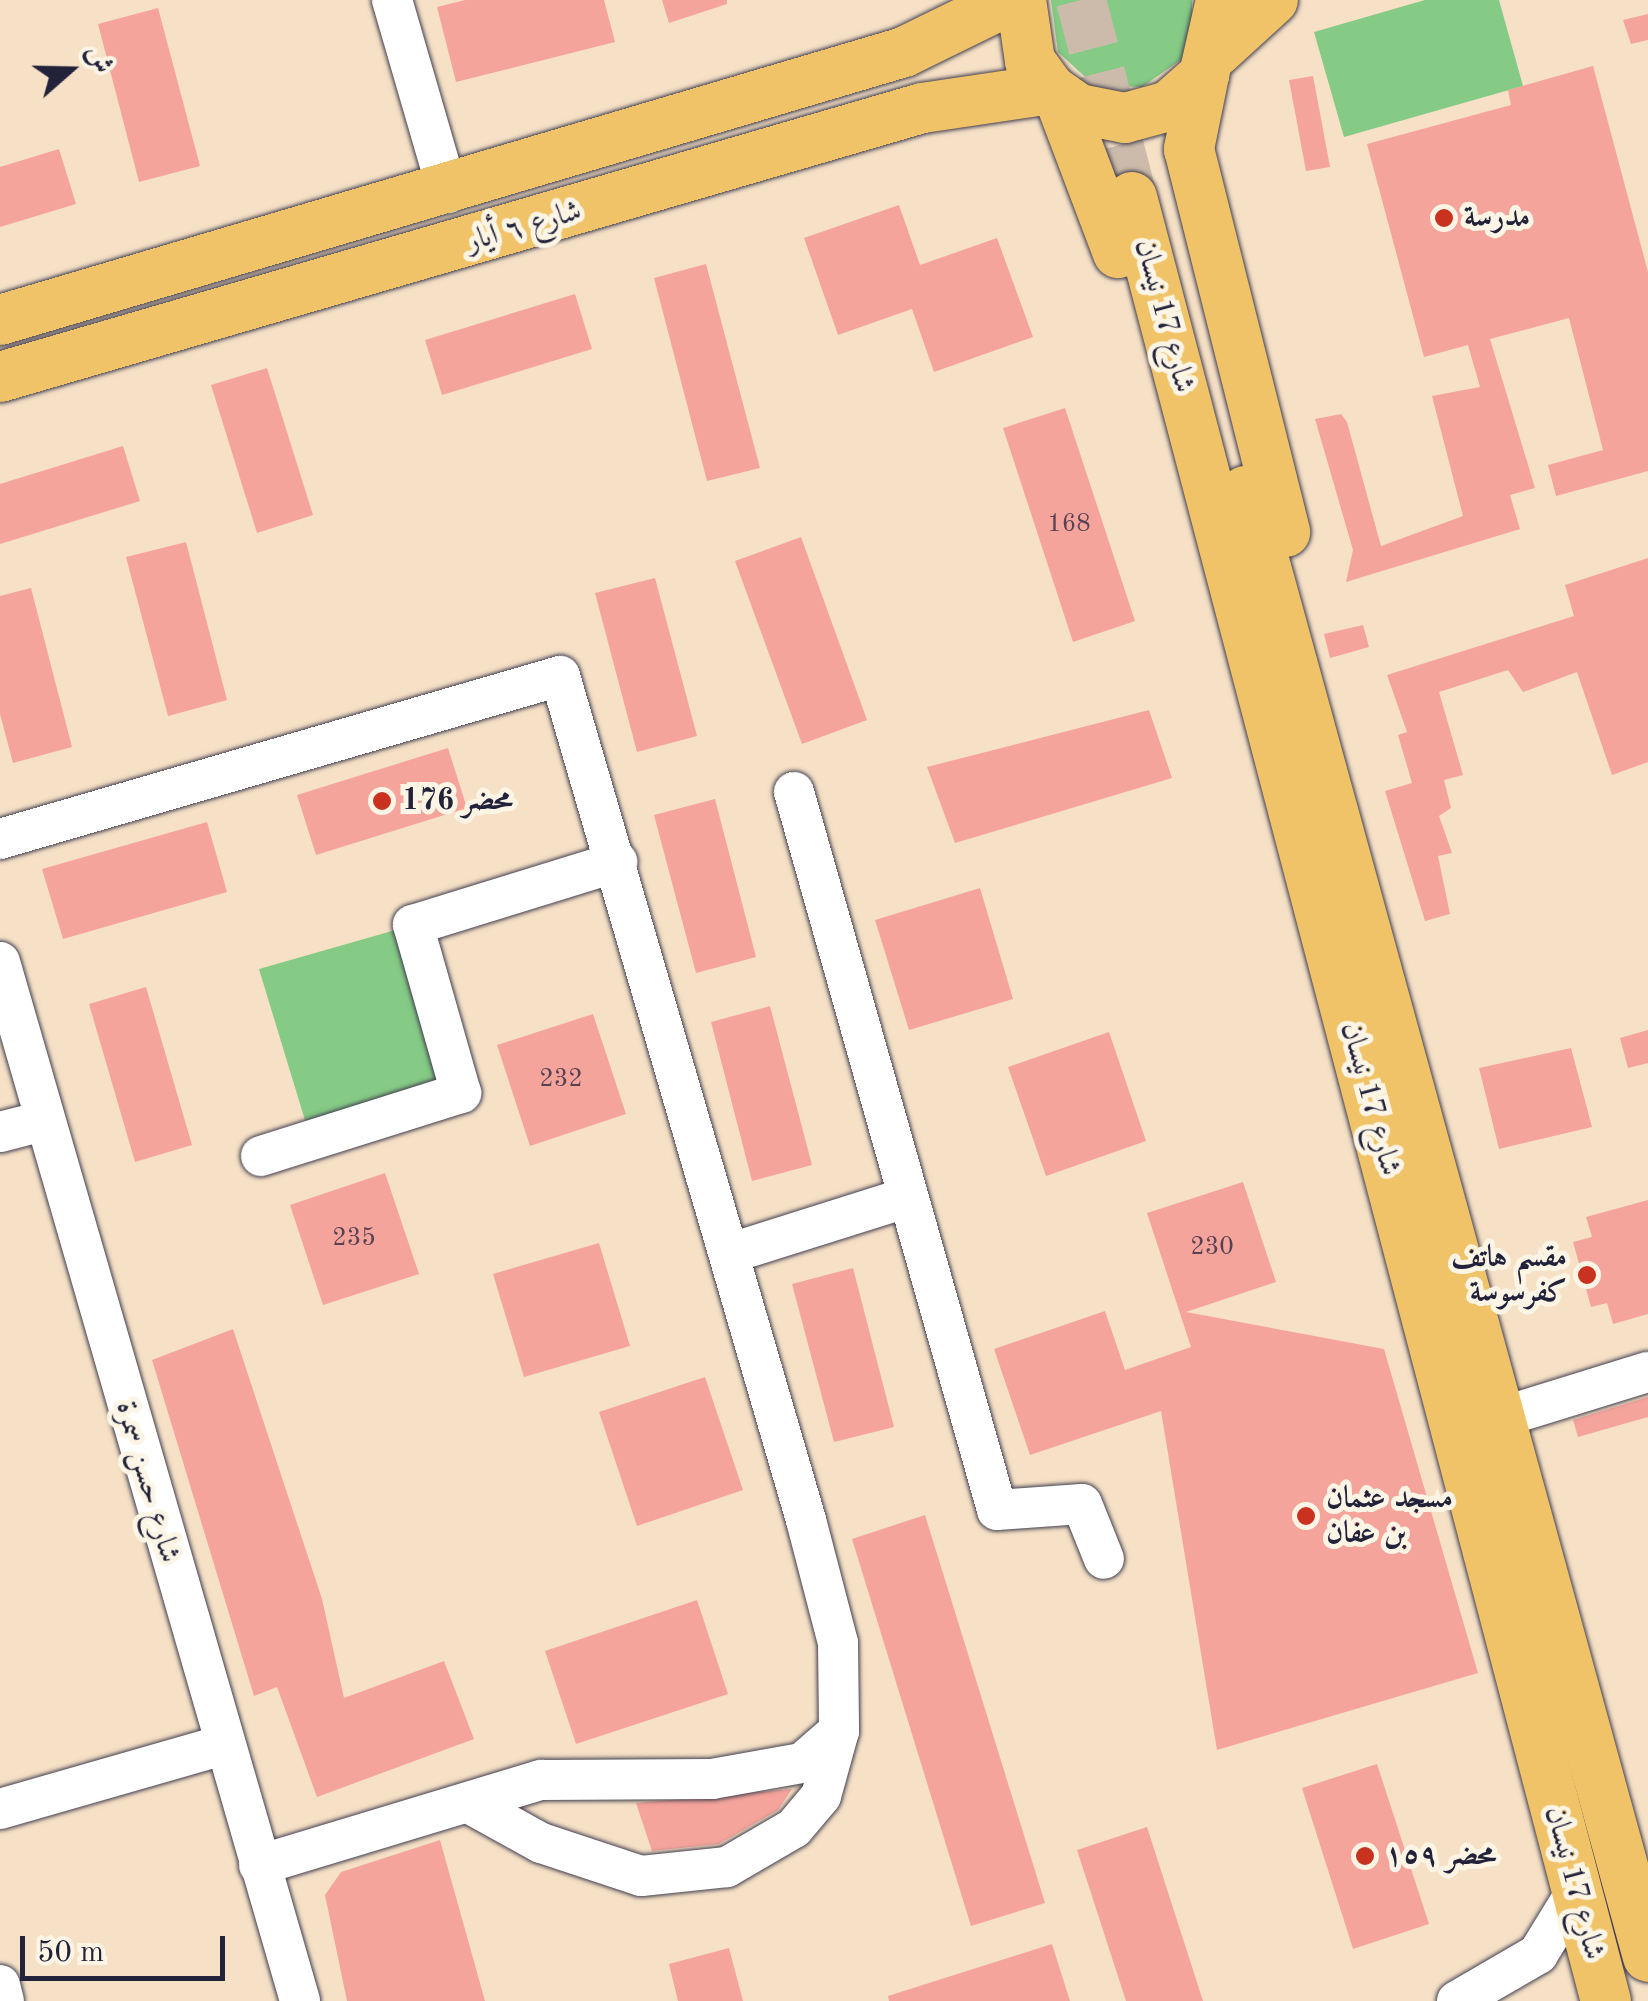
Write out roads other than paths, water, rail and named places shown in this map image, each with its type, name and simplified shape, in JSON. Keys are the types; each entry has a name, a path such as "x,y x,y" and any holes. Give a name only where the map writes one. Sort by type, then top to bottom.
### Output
{"main road":[{"name":"شارع ٦ أيار","path":"0,320 448,193 904,52 1010,0"},
{"path":"1022,0 1030,62 1055,93 1105,206 1322,986 1398,1119"},
{"path":"1220,0 1210,64 1189,149 1422,1064 1398,1119"},
{"path":"1055,93 1125,118 1170,106 1273,0"},
{"name":"شارع ٦ أيار","path":"0,377 736,167 963,97 1055,93"},
{"path":"720,108 736,167"},
{"name":"شارع 17 نيسان","path":"1144,186 1398,1119 1576,1892 1606,2001"},
{"name":"شارع 17 نيسان","path":"1398,1119 1499,1418 1648,1957"}],"street":[{"path":"392,0 448,193"},
{"path":"0,839 560,676 732,1252 838,1644 839,1731 821,1796 794,1828 727,1867 641,1876 541,1843 474,1806"},
{"path":"794,792 902,1199 997,1510 1082,1504 1104,1559"},
{"path":"261,1156 461,1093 413,926 617,862"},
{"name":"شارع حسن سمرة","path":"0,962 300,2001"},
{"path":"0,1132 44,1121"},
{"path":"732,1252 902,1199"},
{"path":"1499,1418 1648,1372"},
{"path":"260,1864 474,1806 556,1778 712,1779 802,1762 839,1731"},
{"path":"0,1809 223,1745"},
{"path":"1457,2001 1538,1954 1576,1892"},
{"path":"0,1985 4,2001"}],"tunnel":[{"path":"1081,0 1132,197"}],"place":[{"name":"مدرسة","path":"1444,218"},
{"name":"محضر 176","path":"382,801"},
{"name":"مقسم هاتف كفرسوسة","path":"1587,1275"},
{"name":"مسجد عثمان بن عفان","path":"1306,1516"},
{"name":"محضر ١٥٩","path":"1365,1856"}]}
